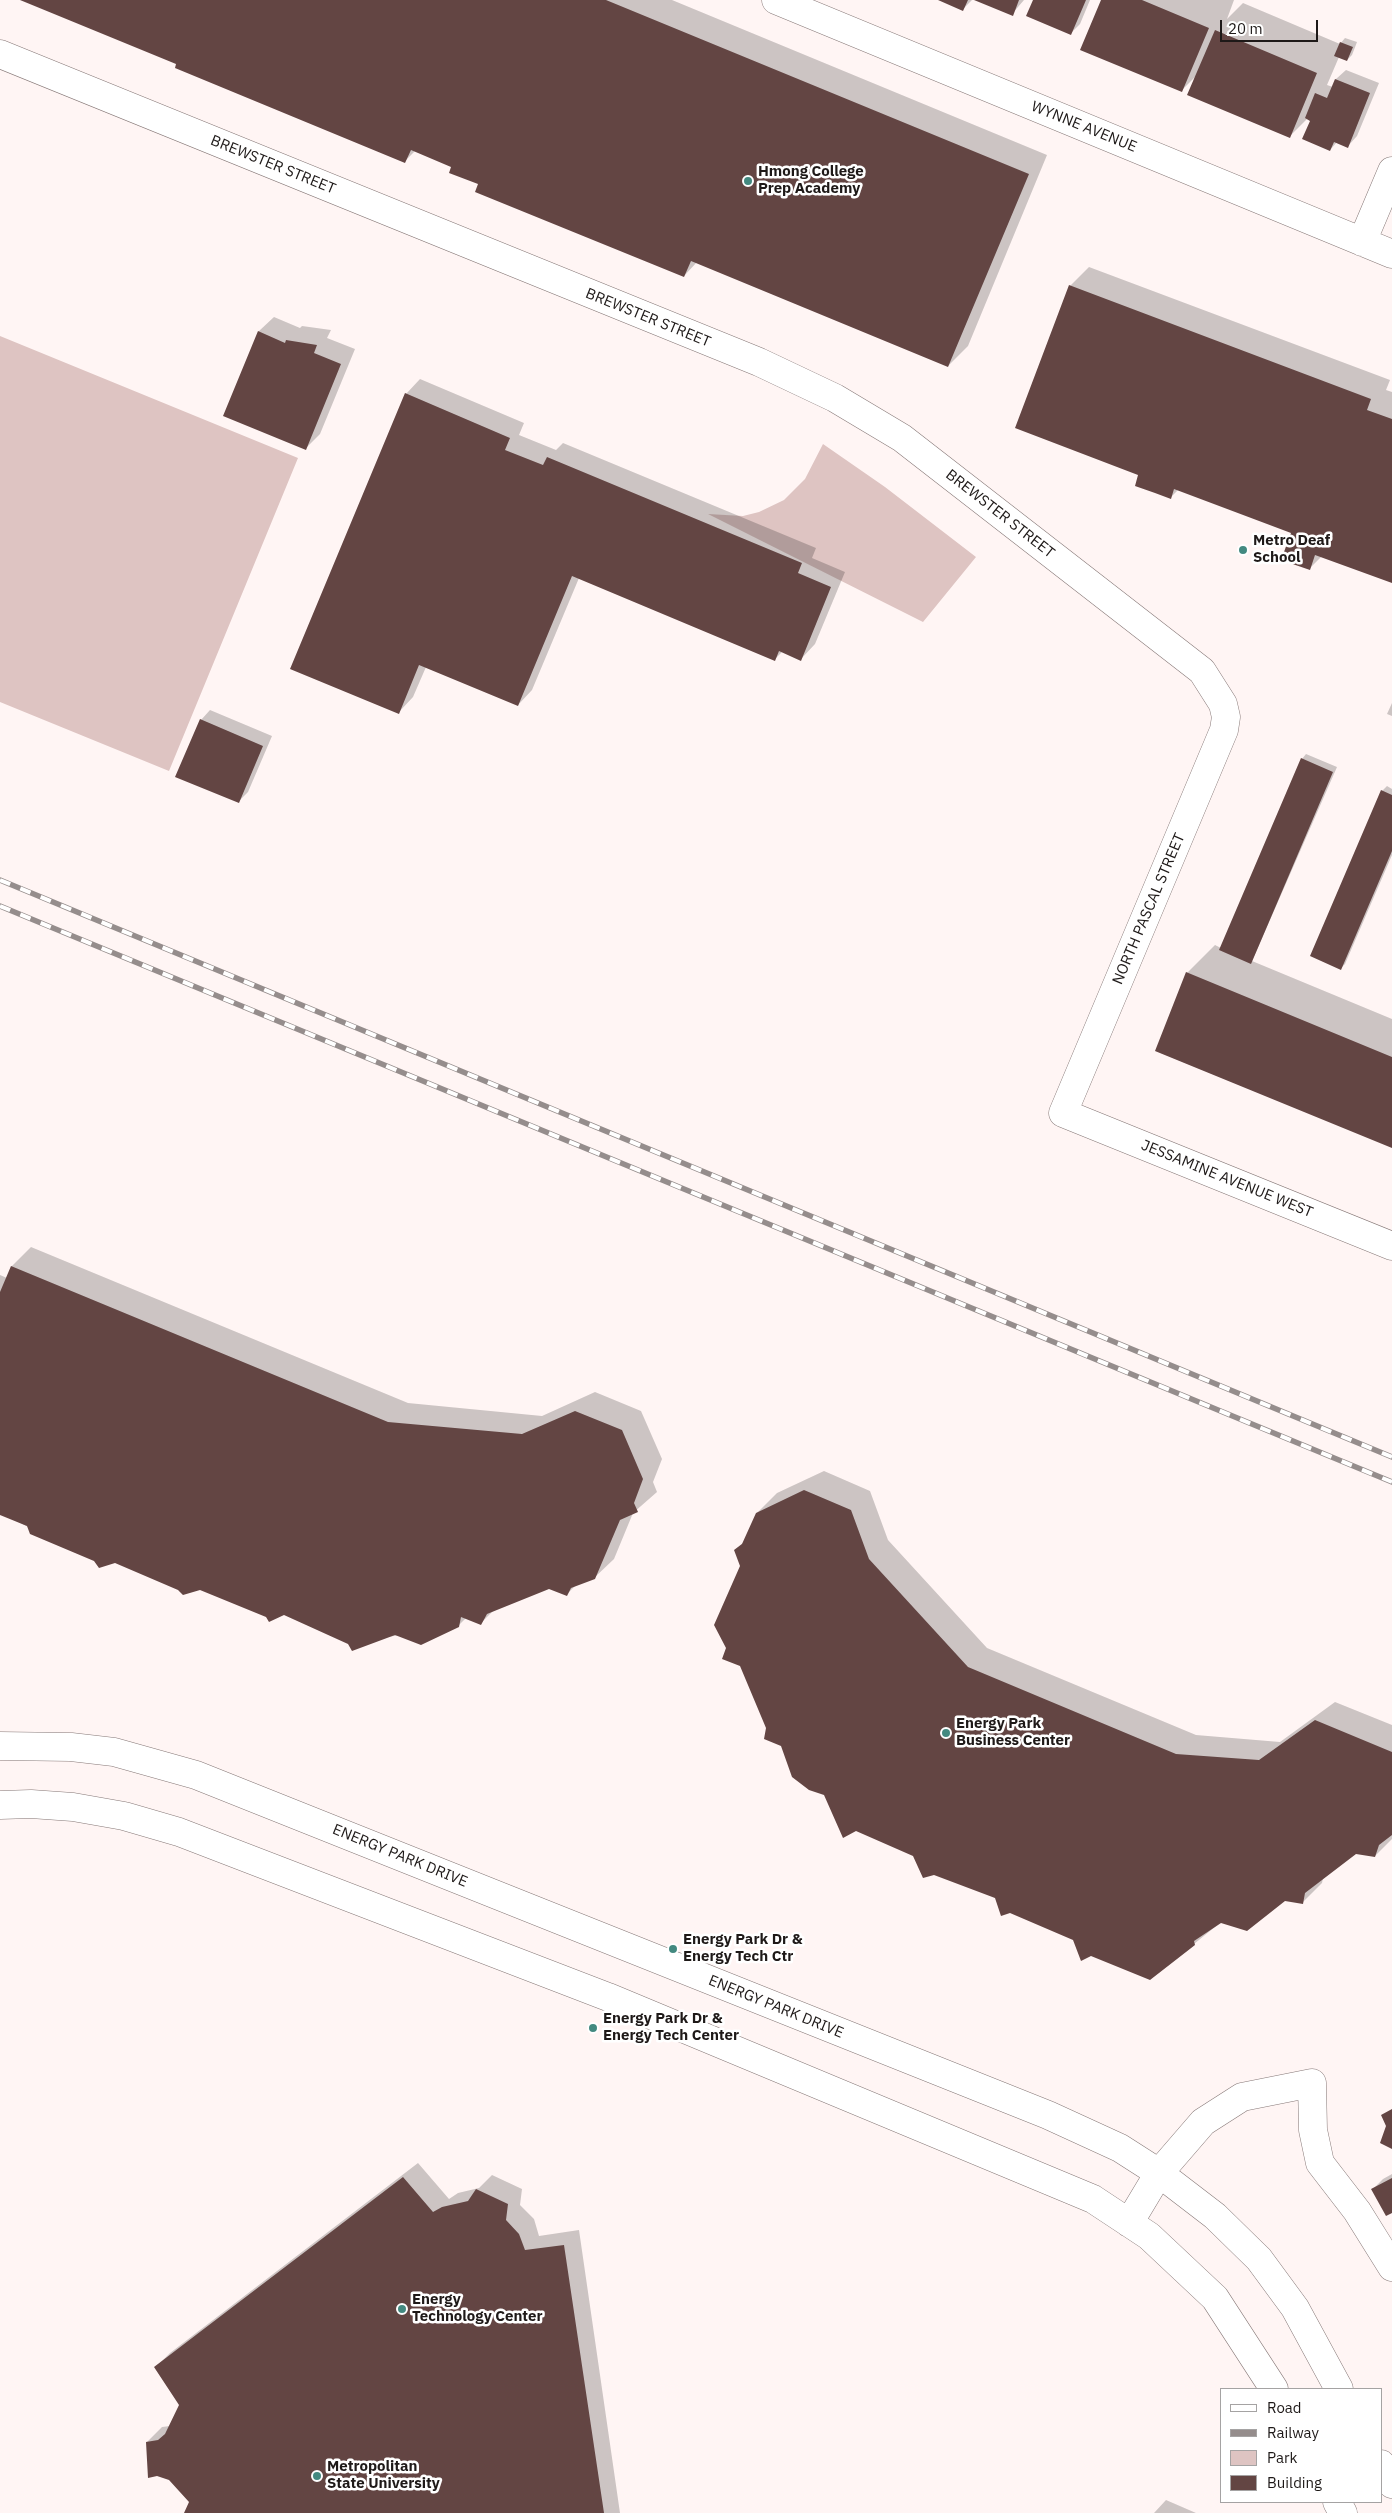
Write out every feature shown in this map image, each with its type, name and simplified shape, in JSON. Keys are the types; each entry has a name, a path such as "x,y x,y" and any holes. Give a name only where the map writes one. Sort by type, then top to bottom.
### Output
{"street":[{"name":"WYNNE AVENUE","path":"776,0 1392,254"},
{"name":"BREWSTER STREET","path":"0,54 759,362 835,398 902,438 1175,649 1202,671 1223,704"},
{"path":"1362,242 1392,171"},
{"name":"NORTH PASCAL STREET","path":"1063,1113 1224,730 1226,717 1223,704"},
{"name":"JESSAMINE AVENUE WEST","path":"1063,1113 1392,1246"},
{"name":"ENERGY PARK DRIVE","path":"0,1746 71,1747 114,1752 196,1774 1048,2115 1120,2148 1159,2173 1215,2216 1259,2259 1295,2308 1339,2388"},
{"path":"0,1805 31,1804 73,1808 124,1816 179,1832 608,1997 1093,2199 1149,2236 1215,2298 1273,2388"},
{"path":"1129,2223 1159,2173 1204,2122 1242,2097 1312,2083 1313,2130 1320,2163 1357,2211 1392,2267"},
{"path":"1382,2466 1392,2484"}],"green space":[{"path":"0,336 298,458 169,771 0,702"},
{"path":"823,444 885,487 976,557 923,622 708,514 743,516 759,512 784,500 805,479"}],"building":[{"name":"Hmong College Prep Academy","path":"20,0 606,0 1029,174 948,367 691,261 684,277 475,192 478,184 449,173 451,167 411,150 405,163 175,68 176,64"},
{"path":"938,0 968,0 963,11"},
{"path":"974,0 1019,0 1013,16"},
{"path":"1033,0 1086,0 1071,35 1026,16"},
{"path":"1101,0 1142,0 1209,28 1182,92 1080,50"},
{"path":"1215,30 1317,73 1290,138 1187,95"},
{"path":"1340,42 1353,47 1347,61 1334,56"},
{"path":"1335,79 1370,93 1348,148 1334,142 1330,151 1302,139 1310,121 1305,118 1315,93 1327,98"},
{"name":"Metro Deaf School","path":"1069,285 1371,399 1367,410 1392,419 1392,583 1315,555 1310,570 1281,560 1291,533 1174,489 1171,499 1135,486 1138,475 1015,428"},
{"path":"258,331 285,343 286,340 317,345 314,353 341,364 306,450 223,416"},
{"path":"405,393 510,438 505,450 543,465 547,457 802,563 798,573 831,587 801,661 779,651 775,661 572,576 518,706 419,665 399,714 290,669"},
{"path":"200,719 263,746 239,803 175,777"},
{"path":"1301,758 1333,772 1251,964 1219,950"},
{"path":"1381,790 1392,795 1392,851 1341,970 1310,956"},
{"path":"1186,972 1392,1057 1392,1148 1155,1051"},
{"path":"11,1266 388,1422 522,1434 575,1411 622,1430 643,1479 634,1503 638,1512 620,1520 595,1579 571,1588 567,1596 549,1589 487,1614 481,1625 461,1617 459,1627 421,1645 395,1635 352,1651 348,1644 284,1615 269,1622 266,1617 200,1590 183,1595 178,1590 115,1563 99,1568 94,1561 30,1534 27,1526 0,1515 0,1292"},
{"name":"Energy Park Business Center","path":"804,1490 851,1510 869,1559 968,1667 1176,1754 1259,1760 1315,1720 1392,1752 1392,1835 1379,1845 1375,1857 1356,1854 1305,1893 1303,1904 1285,1901 1247,1931 1221,1923 1194,1941 1195,1945 1150,1980 1091,1956 1081,1961 1073,1940 1010,1913 1001,1916 995,1898 934,1875 923,1878 913,1856 856,1831 843,1838 824,1795 809,1790 792,1777 781,1746 764,1739 766,1728 740,1666 722,1659 726,1648 714,1625 740,1566 734,1550 742,1544 756,1513"},
{"path":"1392,2109 1392,2149 1380,2143 1386,2126 1381,2115"},
{"name":"Energy Technology Center","path":"403,2177 433,2212 442,2207 468,2201 476,2189 508,2204 506,2220 519,2234 525,2250 564,2245 604,2513 184,2513 189,2502 169,2480 157,2476 148,2478 146,2442 158,2440 165,2434 179,2405 154,2367"},
{"path":"1392,2178 1392,2213 1386,2216 1371,2189"}],"railway":[{"path":"0,880 1392,1457"},
{"path":"0,906 1392,1482"}],"place":[{"name":"Hmong College Prep Academy","path":"748,181"},
{"name":"Metro Deaf School","path":"1243,550"},
{"name":"Energy Park Business Center","path":"946,1733"},
{"name":"Energy Park Dr & Energy Tech Ctr","path":"673,1949"},
{"name":"Energy Park Dr & Energy Tech Center","path":"593,2028"},
{"name":"Energy Technology Center","path":"402,2309"},
{"name":"Metropolitan State University","path":"317,2476"}]}
